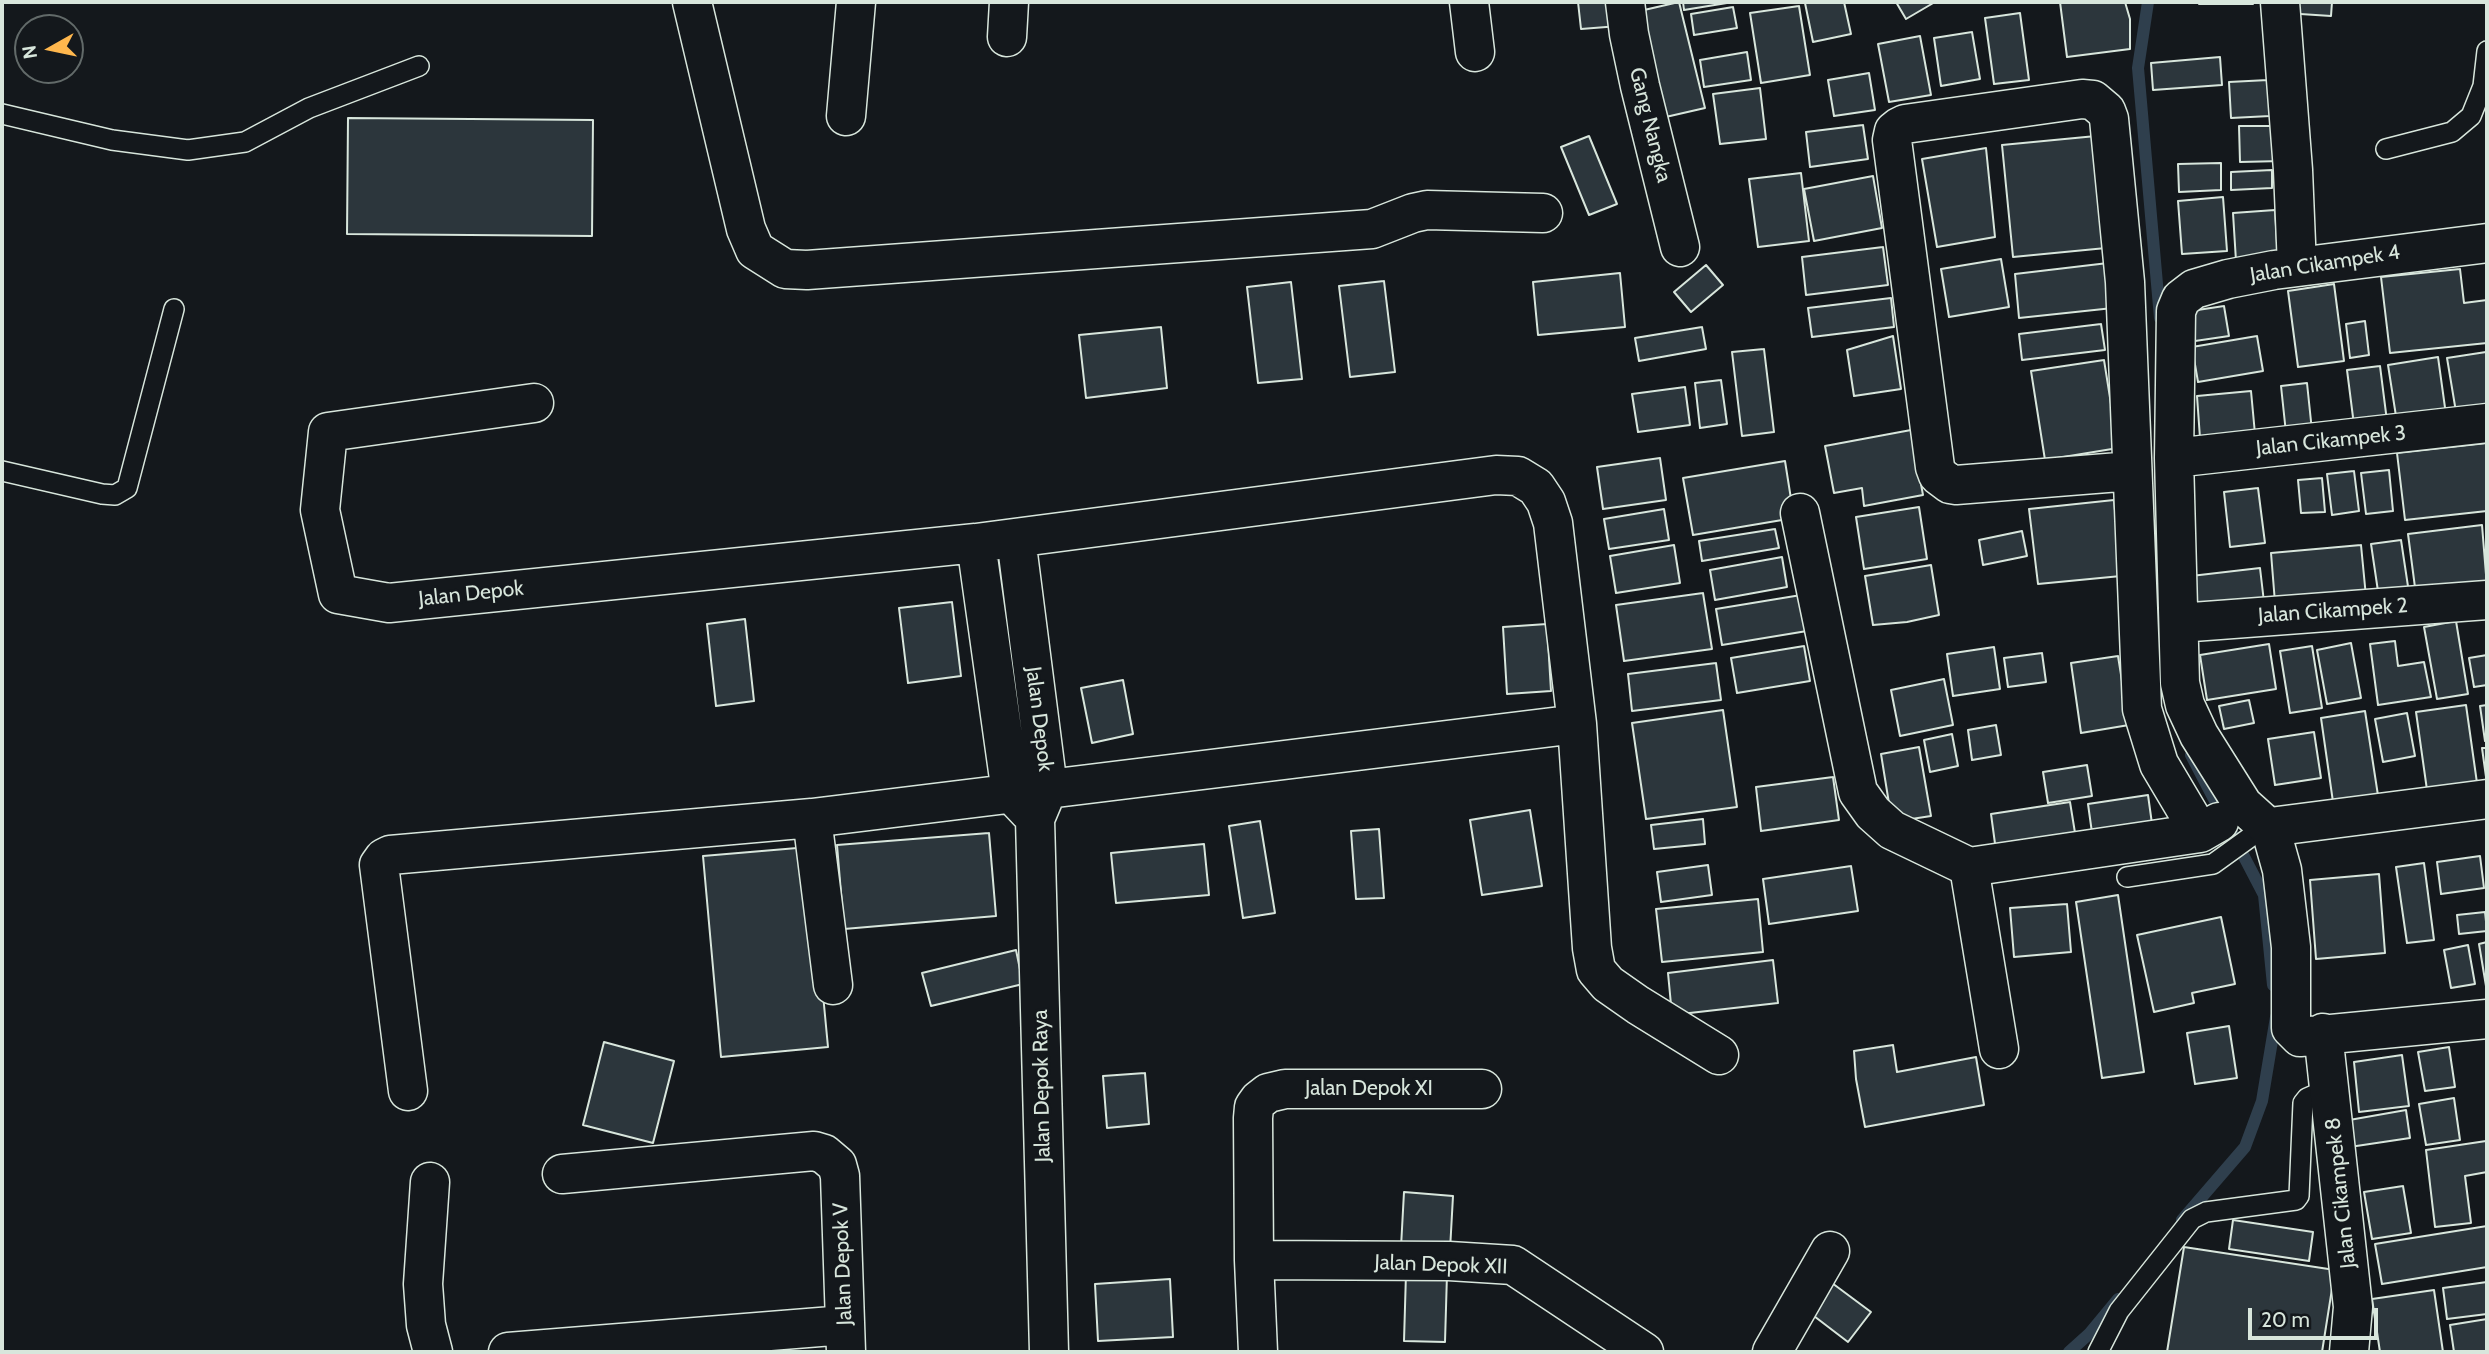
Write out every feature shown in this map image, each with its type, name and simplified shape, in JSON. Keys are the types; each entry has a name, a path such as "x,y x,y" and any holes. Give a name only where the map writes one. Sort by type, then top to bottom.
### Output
{"street":[{"path":"692,2 746,229 755,250 785,269 807,270 1372,229 1413,212 1427,210 1543,213"},
{"path":"846,116 856,2"},
{"path":"1469,2 1475,52"},
{"name":"Gang Nangka","path":"1625,2 1640,86 1680,247"},
{"path":"2280,2 2293,170 2297,267"},
{"path":"2132,471 1956,485 1938,475 1892,140 1894,131 1899,127 2082,99 2093,100 2106,111 2125,282 2142,709 2158,764 2237,828 2282,870 2291,947 2291,1028 2300,1037 2487,1019"},
{"name":"Jalan Cikampek 4","path":"2174,458 2176,311 2181,299 2194,289 2228,279 2297,267 2487,243"},
{"name":"Jalan Depok","path":"534,403 328,432 320,510 338,594 389,603 1016,538 1031,800"},
{"name":"Jalan Cikampek 3","path":"2174,458 2487,423"},
{"path":"2174,458 2180,683 2185,705 2237,828"},
{"path":"1016,538 1496,475 1518,477 1536,487 1546,502 1553,523 1577,724 1592,948 1596,970 1608,984 1637,1006 1719,1055"},
{"path":"1800,513 1858,792 1873,813 1892,830 1969,867 2237,828 2487,799"},
{"name":"Jalan Depok","path":"976,543 1031,800"},
{"name":"Jalan Cikampek 2","path":"2179,623 2487,600"},
{"path":"408,1091 379,865 390,855 1031,800 1577,724"},
{"name":"Jalan Depok Raya","path":"1031,800 1049,1352"},
{"path":"812,818 833,985"},
{"path":"1969,867 1999,1048"},
{"name":"Jalan Cikampek 8","path":"2323,1033 2353,1307 2349,1352"},
{"name":"Jalan Depok XI","path":"1254,1260 1253,1118 1254,1107 1268,1093 1285,1089 1482,1089"},
{"name":"Jalan Depok V","path":"562,1174 814,1151 824,1154 837,1165 840,1176 846,1339"},
{"path":"430,1182 422,1284 426,1325 433,1352"},
{"path":"1772,1352 1830,1251"},
{"path":"1254,1260 1258,1352"},
{"name":"Jalan Depok XII","path":"1254,1260 1449,1261 1513,1265 1644,1352"},
{"path":"509,1352 846,1339"}],"lane":[{"path":"2386,149 2452,132 2471,116 2483,86 2487,51"},
{"path":"2,114 111,140 188,150 244,142 309,108 419,66"},
{"path":"2,471 102,494 115,495 127,488 174,309"},
{"path":"2127,877 2213,864 2237,828"},
{"path":"2098,1352 2119,1311 2192,1219 2206,1212 2296,1200 2299,1196 2303,1103 2306,1098 2330,1088"}],"building":[{"path":"1578,2 1617,2 1619,26 1581,29"},
{"path":"1679,2 1705,108 1657,119 1631,13"},
{"path":"1683,2 1733,2 1684,10"},
{"path":"1844,2 1851,34 1813,42 1805,3"},
{"path":"1896,2 1935,2 1906,19"},
{"path":"2060,2 2125,2 2130,19 2130,49 2067,57"},
{"path":"2253,2 2253,4 2199,4"},
{"path":"2285,2 2332,2 2331,16 2285,13"},
{"path":"1799,6 1810,75 1761,83 1750,13"},
{"path":"1733,7 1737,28 1694,35 1691,14"},
{"path":"2020,13 2029,80 1994,84 1985,18"},
{"path":"1972,32 1980,79 1941,86 1934,38"},
{"path":"1920,36 1931,95 1889,102 1878,44"},
{"path":"1747,52 1751,80 1704,87 1700,60"},
{"path":"2220,57 2222,85 2153,90 2151,63"},
{"path":"1869,73 1875,110 1834,116 1828,80"},
{"path":"2268,80 2270,116 2231,118 2229,82"},
{"path":"1760,88 1766,139 1720,144 1713,94"},
{"path":"348,118 593,120 592,236 347,234"},
{"path":"1863,125 1868,159 1810,167 1806,132"},
{"path":"2239,126 2281,126 2282,161 2240,162"},
{"path":"1589,136 1617,204 1589,215 1561,147"},
{"path":"2096,136 2106,248 2013,257 2002,145"},
{"path":"1986,148 1995,237 1937,247 1922,159"},
{"path":"2221,163 2221,190 2179,192 2178,164"},
{"path":"2272,170 2272,188 2231,190 2231,172"},
{"path":"1801,173 1809,241 1758,247 1749,179"},
{"path":"1873,176 1882,228 1814,241 1804,189"},
{"path":"2223,197 2227,251 2182,254 2178,201"},
{"path":"2275,210 2278,259 2236,261 2233,213"},
{"path":"1883,247 1888,285 1806,295 1802,257"},
{"path":"2001,259 2009,307 1949,317 1941,269"},
{"path":"2108,263 2113,308 2019,318 2015,274"},
{"path":"1706,265 1723,285 1691,312 1674,292"},
{"path":"2460,269 2464,303 2487,300 2487,343 2390,353 2381,277"},
{"path":"1620,273 1625,327 1538,335 1533,282"},
{"path":"1384,281 1395,372 1350,377 1339,286"},
{"path":"1291,282 1302,379 1258,383 1247,287"},
{"path":"2334,284 2344,361 2298,367 2288,291"},
{"path":"1891,298 1894,327 1812,337 1808,308"},
{"path":"2224,306 2229,336 2195,341 2191,311"},
{"path":"2365,321 2369,355 2350,358 2346,324"},
{"path":"2101,324 2105,350 2022,360 2019,334"},
{"path":"1161,327 1167,388 1086,398 1079,335"},
{"path":"1702,327 1706,349 1639,361 1635,338"},
{"path":"1893,336 1901,389 1854,396 1847,350"},
{"path":"2257,336 2263,371 2198,382 2192,347"},
{"path":"1764,349 1774,432 1742,436 1732,352"},
{"path":"2486,352 2487,407 2456,412 2447,358"},
{"path":"2438,357 2447,422 2398,429 2388,365"},
{"path":"2104,360 2118,448 2045,460 2031,371"},
{"path":"2380,366 2388,429 2355,433 2347,370"},
{"path":"1721,380 1727,424 1700,428 1695,383"},
{"path":"2307,383 2312,431 2286,433 2281,386"},
{"path":"1685,387 1690,425 1638,432 1632,394"},
{"path":"2251,391 2255,434 2200,438 2197,396"},
{"path":"1911,430 1923,495 1864,506 1862,488 1834,493 1825,446"},
{"path":"2487,443 2487,511 2405,520 2397,453"},
{"path":"1660,458 1666,500 1603,509 1597,467"},
{"path":"1785,461 1794,518 1693,535 1683,478"},
{"path":"2389,470 2393,511 2366,514 2361,473"},
{"path":"2354,471 2359,511 2332,515 2327,474"},
{"path":"2322,478 2325,512 2301,513 2298,480"},
{"path":"2258,488 2265,543 2230,547 2224,492"},
{"path":"2114,500 2121,576 2038,584 2029,509"},
{"path":"1919,507 1927,559 1864,569 1856,517"},
{"path":"1664,509 1669,540 1609,549 1604,519"},
{"path":"2482,525 2487,587 2416,595 2408,534"},
{"path":"1775,529 1779,548 1702,561 1699,541"},
{"path":"2022,531 2027,556 1983,565 1979,540"},
{"path":"2401,540 2409,593 2379,598 2371,544"},
{"path":"1674,545 1680,583 1616,593 1610,556"},
{"path":"2361,545 2367,607 2276,615 2271,553"},
{"path":"1782,557 1787,587 1715,600 1710,570"},
{"path":"1931,565 1939,615 1907,622 1873,625 1865,576"},
{"path":"2260,568 2264,602 2195,609 2191,576"},
{"path":"1703,593 1712,649 1624,661 1616,605"},
{"path":"1801,595 1807,631 1722,645 1716,609"},
{"path":"952,602 961,676 908,683 899,608"},
{"path":"745,619 754,701 716,706 707,624"},
{"path":"2456,621 2468,694 2437,699 2424,627"},
{"path":"1547,624 1551,691 1507,694 1503,627"},
{"path":"2395,641 2398,666 2424,662 2431,697 2378,705 2370,644"},
{"path":"2351,643 2361,698 2327,704 2317,650"},
{"path":"2269,644 2276,689 2207,700 2200,655"},
{"path":"1804,646 1810,681 1737,693 1731,658"},
{"path":"2312,646 2322,708 2290,713 2280,651"},
{"path":"1994,647 2000,689 1953,696 1947,654"},
{"path":"2042,653 2046,682 2008,687 2004,658"},
{"path":"2487,655 2487,685 2474,687 2469,658"},
{"path":"2118,656 2129,725 2081,733 2071,663"},
{"path":"1716,663 1721,700 1632,711 1628,674"},
{"path":"1944,679 1953,725 1900,736 1891,690"},
{"path":"1123,680 1133,734 1092,743 1081,688"},
{"path":"2249,700 2254,723 2224,729 2219,706"},
{"path":"2466,705 2477,783 2427,790 2416,712"},
{"path":"2487,705 2487,740 2485,741 2480,706"},
{"path":"1723,710 1737,807 1646,819 1632,723"},
{"path":"2365,711 2379,802 2334,809 2321,718"},
{"path":"2407,713 2415,756 2383,762 2375,719"},
{"path":"1996,725 2001,755 1972,760 1968,730"},
{"path":"2314,732 2321,778 2275,785 2268,739"},
{"path":"1952,734 1958,766 1930,772 1924,740"},
{"path":"1919,747 1931,816 1892,822 1881,754"},
{"path":"2482,748 2487,748 2487,784"},
{"path":"2087,765 2092,796 2048,803 2043,772"},
{"path":"1833,777 1839,820 1761,831 1756,787"},
{"path":"2148,795 2153,831 2093,840 2088,804"},
{"path":"2070,802 2076,839 1996,851 1991,814"},
{"path":"1530,810 1542,886 1482,895 1470,820"},
{"path":"1703,819 1705,844 1654,849 1651,825"},
{"path":"1260,821 1275,913 1243,918 1229,826"},
{"path":"1379,829 1384,898 1356,899 1351,831"},
{"path":"989,833 996,916 844,929 837,845"},
{"path":"1204,844 1209,895 1116,903 1111,853"},
{"path":"809,847 828,1047 721,1057 703,856"},
{"path":"2480,856 2484,888 2441,894 2437,862"},
{"path":"2424,863 2434,940 2407,943 2396,867"},
{"path":"1708,865 1712,895 1661,902 1657,872"},
{"path":"1851,866 1858,911 1769,924 1763,879"},
{"path":"2379,874 2385,953 2316,959 2310,880"},
{"path":"2118,895 2144,1072 2102,1078 2076,902"},
{"path":"1758,899 1763,952 1662,962 1656,909"},
{"path":"2067,904 2071,952 2014,957 2010,908"},
{"path":"2485,912 2487,931 2459,934 2457,915"},
{"path":"2221,917 2235,984 2192,993 2194,1003 2154,1012 2137,935"},
{"path":"2487,942 2487,992 2479,944"},
{"path":"2468,945 2475,984 2451,988 2444,950"},
{"path":"1016,950 1023,984 931,1006 922,973"},
{"path":"1773,960 1778,1003 1672,1015 1668,973"},
{"path":"2229,1026 2237,1078 2195,1084 2187,1033"},
{"path":"604,1042 674,1061 653,1143 583,1125"},
{"path":"1893,1045 1897,1072 1976,1057 1984,1105 1865,1127 1854,1051"},
{"path":"2449,1047 2455,1087 2425,1091 2418,1052"},
{"path":"2402,1055 2409,1106 2359,1112 2354,1062"},
{"path":"1145,1073 1149,1124 1107,1128 1103,1076"},
{"path":"2454,1098 2460,1140 2426,1145 2419,1104"},
{"path":"2406,1110 2410,1138 2343,1148 2338,1122"},
{"path":"2486,1141 2487,1172 2465,1176 2471,1223 2435,1227 2426,1150"},
{"path":"2403,1186 2411,1233 2372,1239 2364,1192"},
{"path":"1404,1192 1453,1196 1450,1250 1401,1247"},
{"path":"2233,1220 2313,1232 2309,1261 2229,1249"},
{"path":"2487,1226 2487,1267 2382,1284 2375,1244"},
{"path":"2184,1247 2335,1270 2322,1352 2167,1352"},
{"path":"1406,1273 1447,1274 1445,1342 1404,1341"},
{"path":"1170,1279 1173,1337 1098,1341 1095,1284"},
{"path":"2487,1282 2487,1314 2447,1319 2443,1288"},
{"path":"1832,1283 1871,1312 1848,1342 1810,1313"},
{"path":"2434,1290 2443,1352 2380,1352 2372,1299"},
{"path":"2487,1319 2487,1352 2454,1352 2450,1325"}],"waterway":[{"path":"2148,2 2138,68 2160,318"},
{"path":"2191,755 2264,895 2273,985"},
{"path":"2182,1220 2245,1147 2262,1101 2276,1017"},
{"path":"2069,1352 2089,1334 2118,1299"}]}
